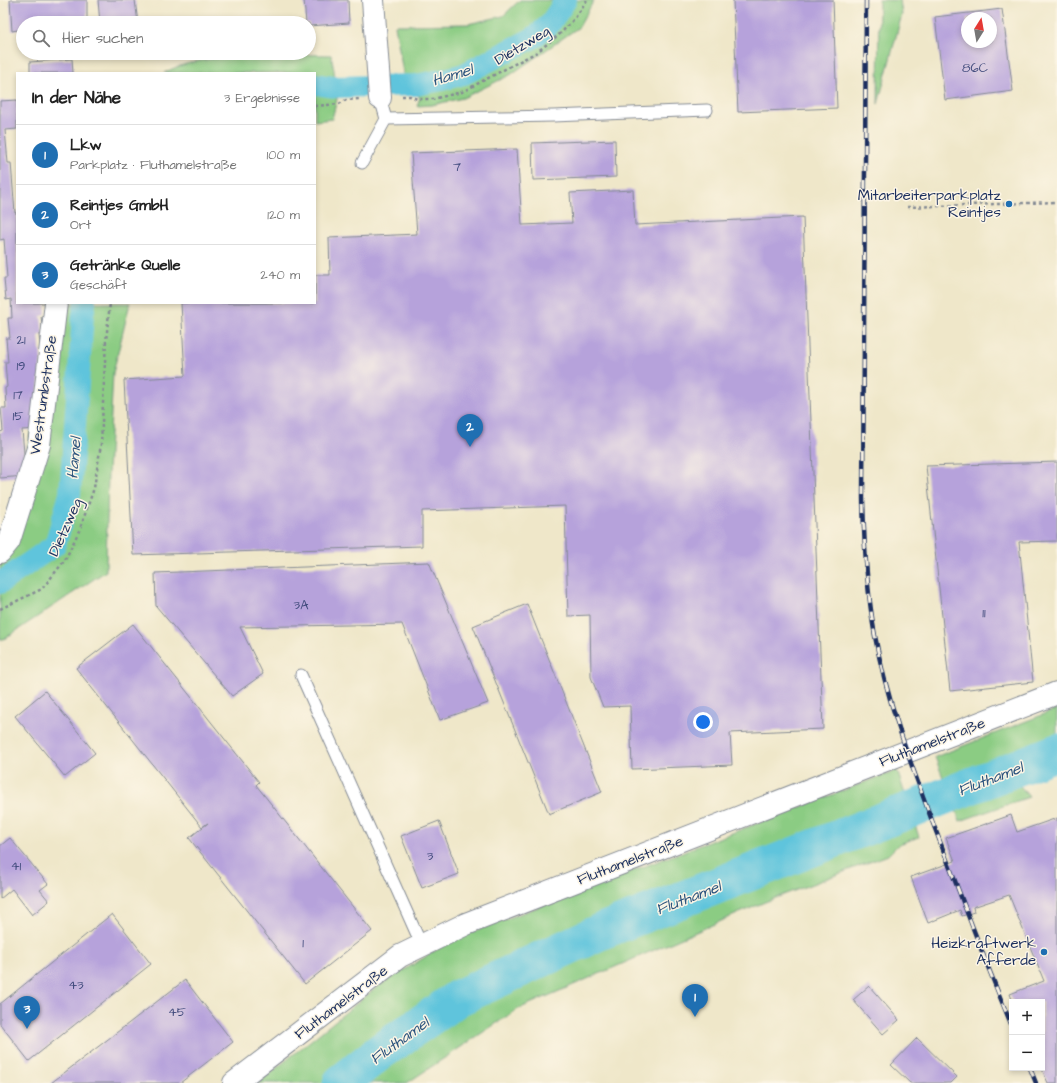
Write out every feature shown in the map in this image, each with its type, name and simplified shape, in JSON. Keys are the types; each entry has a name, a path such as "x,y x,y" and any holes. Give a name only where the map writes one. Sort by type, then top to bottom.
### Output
{"main road":[{"path":"373,0 380,98"},
{"name":"Westrumbstraße","path":"0,552 9,541 39,445 56,304"},
{"name":"Fluthamelstraße","path":"234,1083 400,956 466,924 1057,693"}],"lane":[{"path":"362,163 386,119 380,98"},
{"path":"386,119 553,116 707,110"},
{"path":"301,675 422,946"}],"path":[{"name":"Dietzweg","path":"316,106 339,104 346,100 410,96 417,99 434,98 462,92 537,52 561,33 575,18 587,0"},
{"path":"907,207 1057,202"},
{"name":"Dietzweg","path":"0,608 42,589 65,560 80,529 94,488 101,444 106,340 110,304"}],"green space":[{"path":"520,0 594,0 579,27 510,75 463,98 432,105 417,106 420,97 412,92 404,79 395,25 468,24 503,16"},
{"path":"879,0 900,0 902,14 878,104"},
{"path":"316,55 331,55 337,99 332,119 316,121 316,72 166,72 197,61 316,60"},
{"path":"61,304 130,304 113,373 108,474 106,571 4,639 0,639 0,562"},
{"path":"1057,709 1057,768 1046,774 1034,768 1013,777 1029,797 960,821 935,757"},
{"path":"897,770 919,837 899,844 888,855 765,902 518,1009 407,1083 258,1083 377,987 454,939"}],"building":[{"path":"10,0 87,0 87,16 16,16 16,30 12,31"},
{"path":"98,0 135,0 137,16 99,16"},
{"path":"304,0 348,0 349,23 316,25 316,16 305,16"},
{"path":"733,0 833,0 837,108 738,112"},
{"path":"1002,9 1013,91 945,100 935,17 961,14 961,48 997,48 997,12 977,12"},
{"path":"72,60 73,72 30,72 30,62"},
{"path":"16,100 16,129 5,130 8,163 11,163 16,213 16,304 45,304 46,315 41,316 43,335 39,335 41,359 35,429 22,430 26,476 0,478 0,432 3,431 1,408 6,408 5,388 7,387 5,362 8,362 6,338 10,338 8,318 12,318 11,299 6,300 4,278 7,278 4,239 0,240 0,101"},
{"path":"615,140 616,177 533,180 532,143"},
{"path":"517,149 522,225 572,223 570,193 633,190 635,225 803,217 823,729 730,733 732,765 632,769 630,706 603,707 591,677 590,615 568,616 565,506 422,511 422,546 133,555 124,380 185,376 181,304 316,304 316,275 330,275 329,238 417,234 411,153"},
{"path":"1057,462 1057,541 1019,542 1033,682 950,691 926,466"},
{"path":"429,562 488,703 440,720 402,624 240,627 263,674 232,696 156,606 155,573"},
{"path":"527,604 602,792 549,814 473,626"},
{"path":"133,624 259,782 256,785 372,931 305,984 189,838 208,823 202,827 76,668"},
{"path":"45,691 95,753 65,777 15,716"},
{"name":"Heizkraftwerk Afferde","path":"1011,815 1017,832 1057,818 1057,1083 1048,1083 1043,1071 1045,1071 1045,999 1012,999 1010,994 1044,981 1009,895 973,907 974,912 962,916 960,910 928,923 911,877 955,861 946,838"},
{"path":"439,821 459,874 422,888 401,836"},
{"path":"10,838 48,884 40,890 49,901 32,915 12,889 0,899 0,846"},
{"path":"112,914 151,964 29,1061 0,1024 0,1004"},
{"path":"185,980 233,1042 180,1083 51,1083"},
{"path":"869,986 899,1020 883,1034 853,1000"},
{"path":"917,1038 957,1077 951,1083 910,1083 891,1065"}],"waterway":[{"name":"Hamel","path":"316,84 334,87 416,85 464,74 533,38 549,25 566,0"},
{"name":"Hamel","path":"0,583 55,545 70,494 85,304"},
{"name":"Fluthamel","path":"341,1083 380,1052 458,998 602,931 1057,752"}],"railway":[{"path":"866,0 863,498 866,568 872,619 886,685 908,756 972,926 1009,1018"},
{"path":"1031,1071 1036,1083"}],"place":[{"name":"Mitarbeiterparkplatz Reintjes","path":"1009,204"},
{"name":"Reintjes GmbH","path":"470,447"},
{"name":"Heizkraftwerk Afferde","path":"1044,952"},
{"name":"Lkw","path":"695,1017"},
{"name":"Getränke Quelle","path":"27,1029"}]}
